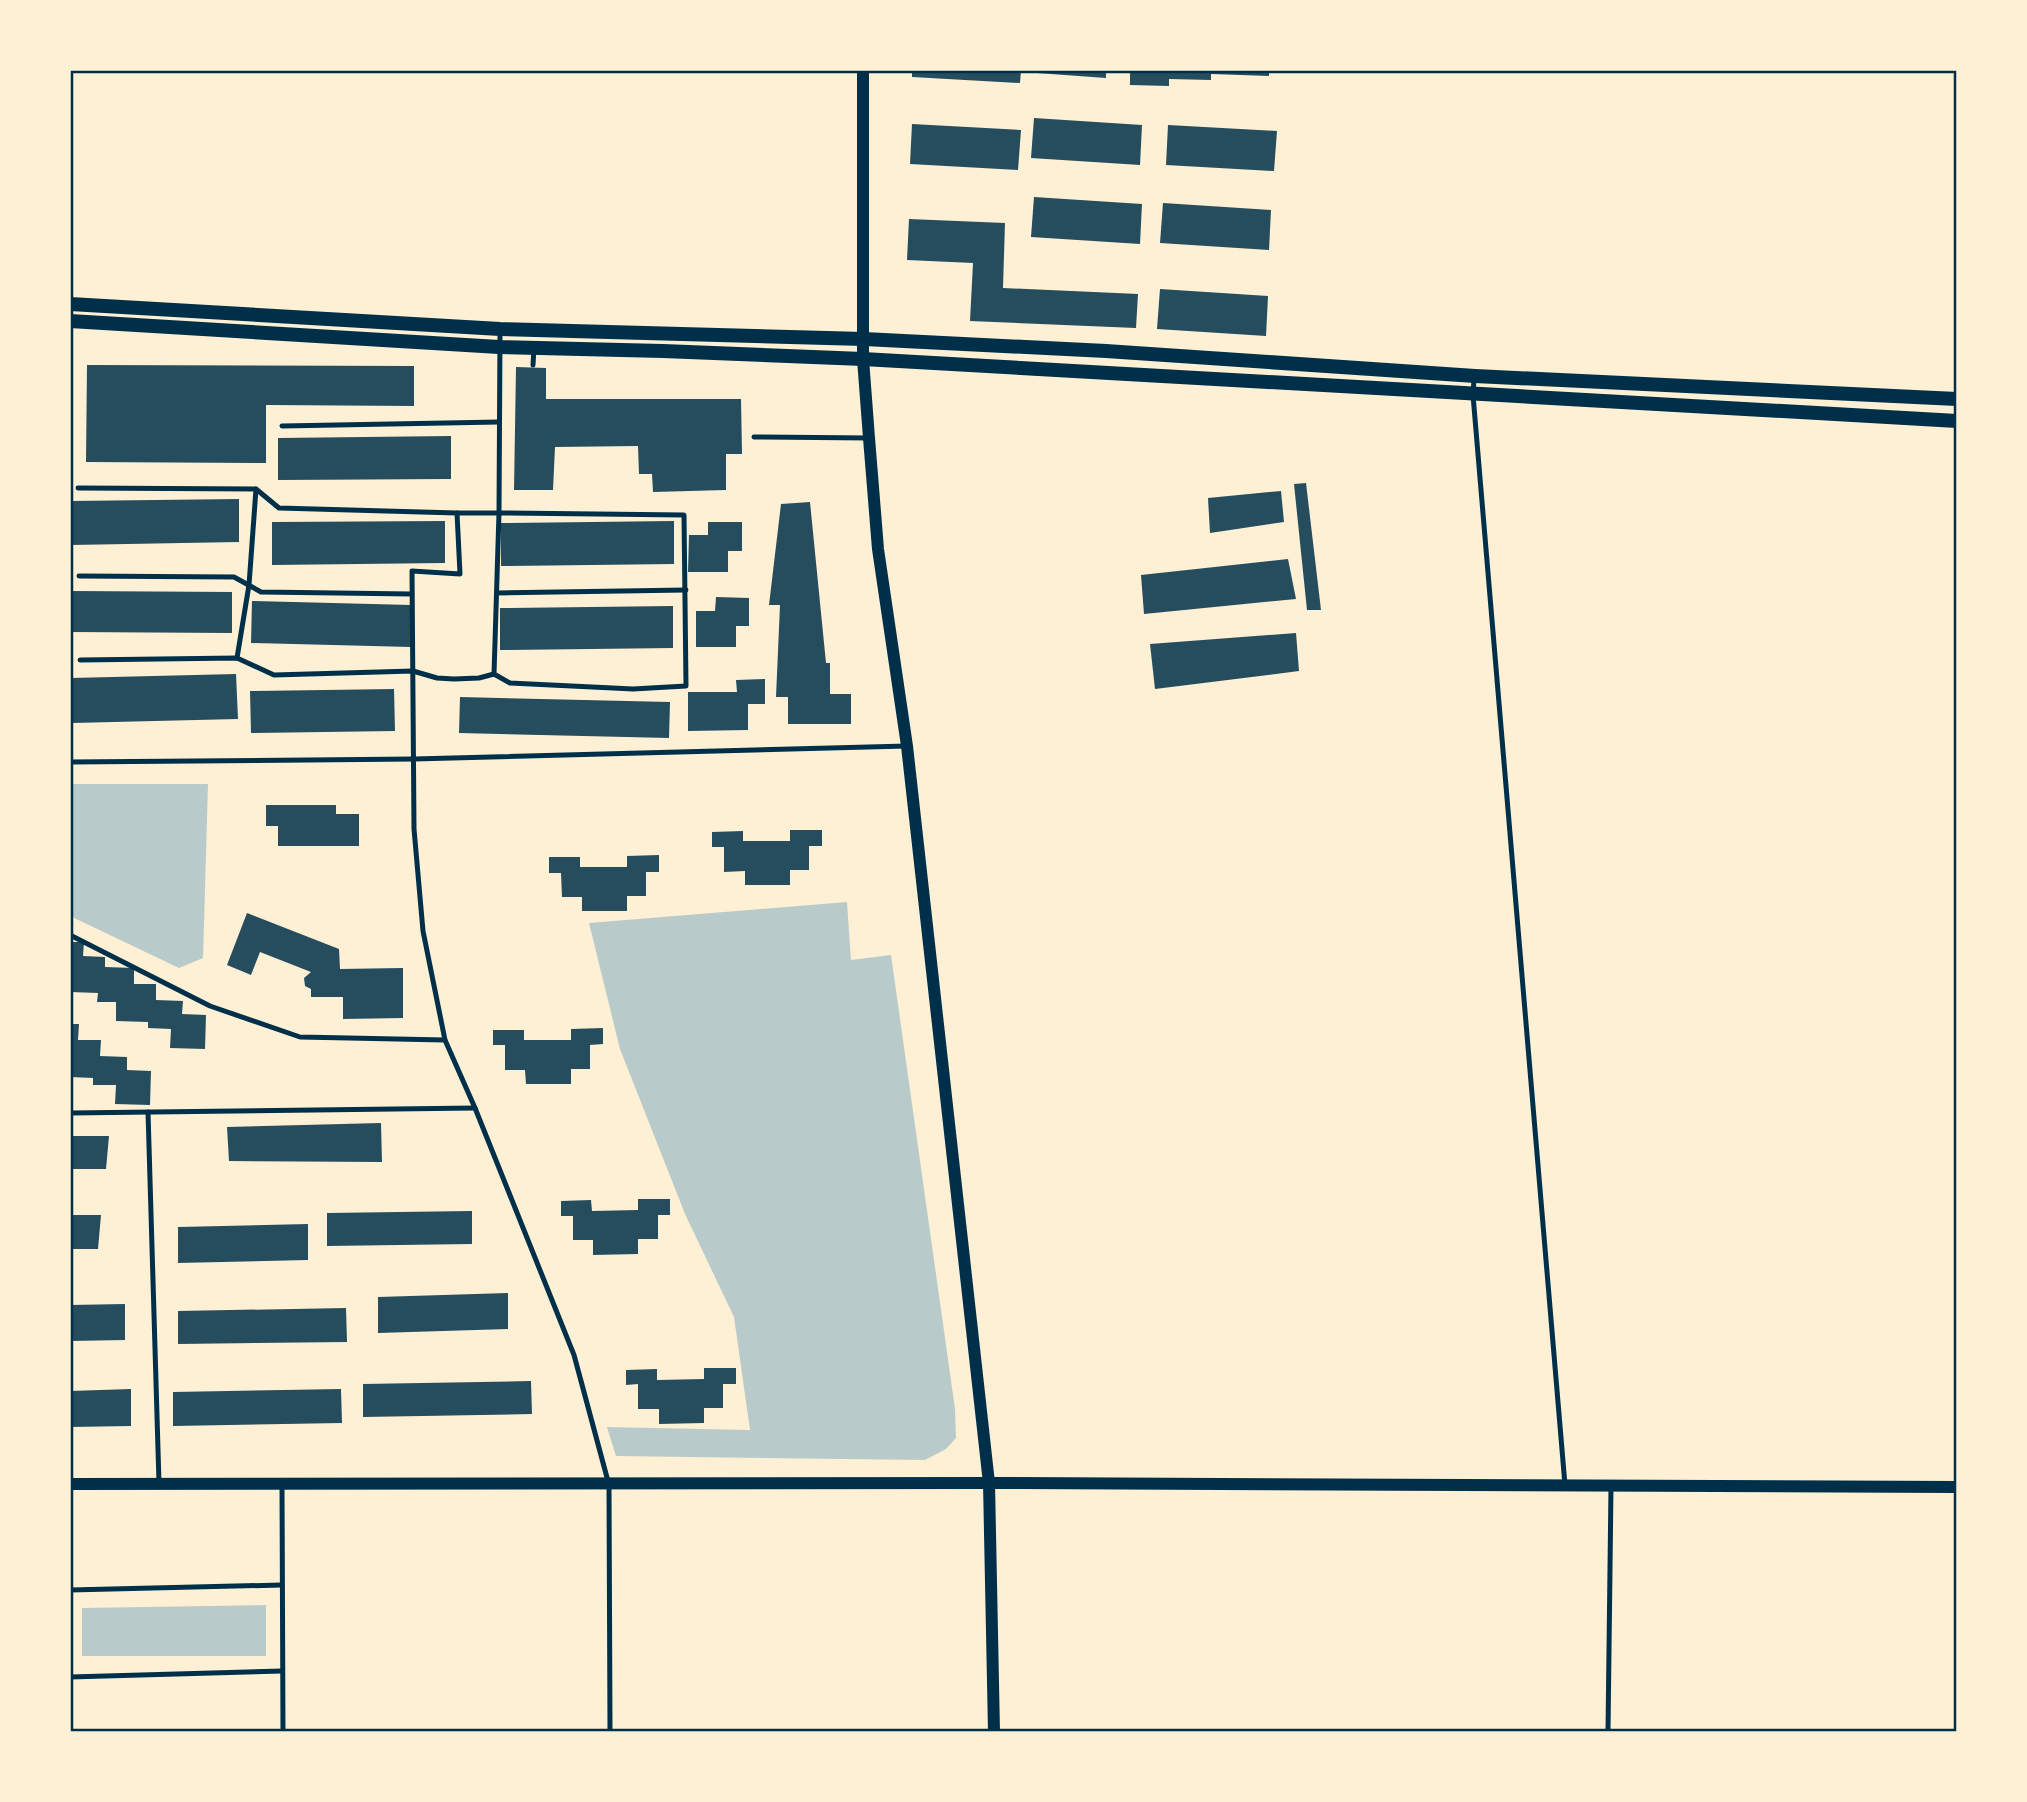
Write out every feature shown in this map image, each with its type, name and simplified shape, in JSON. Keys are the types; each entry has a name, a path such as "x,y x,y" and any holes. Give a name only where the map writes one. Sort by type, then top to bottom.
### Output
{"main road":[{"path":"70,304 500,329 864,339 1106,351 1475,376 1957,399"},
{"path":"70,321 499,347 863,359 1957,421"}],"street":[{"path":"863,70 863,359 869,438 878,549 907,746 989,1483 994,1732"},
{"path":"70,1484 989,1483 1957,1487"}],"lane":[{"path":"495,674 500,329"},
{"path":"533,365 534,348"},
{"path":"1475,376 1473,395 1565,1485"},
{"path":"282,426 499,422"},
{"path":"754,437 869,438"},
{"path":"78,488 256,489 279,508 684,515 686,590 686,686 632,689 510,684 495,674 479,678 445,678 413,671 274,675 237,658 80,660"},
{"path":"237,658 248,585 256,489"},
{"path":"457,513 460,573 412,571 414,829 424,931 445,1040 575,1355 609,1485 610,1732"},
{"path":"79,576 234,578 261,592 412,594"},
{"path":"497,593 686,590"},
{"path":"70,762 414,759 907,746"},
{"path":"70,935 210,1006 300,1037 445,1040"},
{"path":"70,1113 475,1108"},
{"path":"148,1112 159,1483"},
{"path":"282,1485 283,1732"},
{"path":"1608,1732 1611,1485"},
{"path":"70,1590 281,1585"},
{"path":"70,1677 282,1671"}],"shaded area":[{"path":"70,784 208,784 203,958 179,968 70,916"},
{"path":"847,902 851,960 891,955 955,1409 956,1438 946,1449 925,1460 616,1456 607,1427 750,1430 734,1317 685,1214 620,1049 589,923"},
{"path":"266,1605 266,1656 82,1656 82,1608"}],"building":[{"path":"912,70 1021,70 1020,83 912,77"},
{"path":"1038,70 1106,70 1106,78 1037,73"},
{"path":"1130,70 1269,70 1269,76 1211,74 1211,80 1169,79 1169,86 1130,85"},
{"path":"1034,118 1142,125 1140,165 1031,158"},
{"path":"912,124 1021,130 1018,170 910,164"},
{"path":"1168,125 1277,131 1274,171 1166,165"},
{"path":"1034,197 1142,204 1140,244 1031,237"},
{"path":"1163,203 1271,210 1269,250 1160,243"},
{"path":"909,219 1005,223 1003,288 1138,294 1136,328 970,321 973,263 907,260"},
{"path":"1160,289 1268,296 1266,336 1157,329"},
{"path":"87,365 414,366 414,406 266,405 266,463 86,462"},
{"path":"516,367 546,368 546,399 741,399 742,454 726,454 726,490 653,492 652,474 639,474 638,446 555,447 553,490 514,490"},
{"path":"451,436 451,479 278,480 278,438"},
{"path":"1306,483 1321,610 1307,610 1294,484"},
{"path":"1281,491 1284,522 1210,533 1208,498"},
{"path":"239,499 239,542 71,545 70,501"},
{"path":"810,502 826,663 830,663 830,694 851,694 851,724 788,724 788,697 776,697 780,605 769,605 781,504"},
{"path":"445,521 445,563 272,565 272,522"},
{"path":"674,521 674,564 501,566 501,523"},
{"path":"708,522 742,522 742,551 728,551 728,572 688,572 689,535 708,535"},
{"path":"1288,559 1296,599 1144,614 1141,575"},
{"path":"70,591 232,592 232,633 70,632"},
{"path":"716,597 749,598 749,626 736,626 736,647 696,647 696,611 715,611"},
{"path":"252,601 411,605 411,647 251,643"},
{"path":"673,606 673,648 500,650 500,608"},
{"path":"1296,633 1299,671 1155,689 1150,644"},
{"path":"236,674 238,719 72,723 71,678"},
{"path":"765,679 765,704 748,704 748,730 688,731 688,692 737,692 736,680"},
{"path":"394,689 395,731 251,733 250,691"},
{"path":"460,697 670,702 669,738 459,733"},
{"path":"266,805 336,805 336,814 359,814 359,846 278,846 278,826 266,826"},
{"path":"790,830 822,830 822,846 809,846 809,870 790,870 790,885 745,885 745,871 724,872 724,847 712,847 712,832 743,831 743,841 790,841"},
{"path":"659,855 659,872 646,872 646,896 627,896 627,911 582,911 582,897 562,897 561,873 549,873 549,857 580,857 580,867 627,867 627,856"},
{"path":"247,913 339,949 340,969 403,968 403,1018 343,1019 343,997 311,997 311,989 305,986 304,978 311,972 260,952 251,975 227,965"},
{"path":"70,942 84,942 83,956 105,957 105,967 134,968 134,984 156,984 156,1000 183,1001 182,1014 206,1015 205,1049 170,1048 171,1029 148,1028 148,1022 116,1021 116,1002 97,1002 98,993 70,992"},
{"path":"70,1024 79,1024 78,1040 101,1040 100,1056 127,1057 127,1070 151,1071 150,1105 115,1104 116,1085 93,1085 93,1078 70,1077"},
{"path":"603,1028 603,1044 590,1045 590,1069 571,1069 571,1084 526,1084 525,1070 505,1070 505,1045 493,1045 493,1030 524,1030 524,1040 571,1040 571,1029"},
{"path":"381,1123 382,1162 229,1161 227,1127"},
{"path":"70,1136 109,1136 106,1169 70,1169"},
{"path":"638,1199 670,1199 670,1215 658,1215 658,1239 638,1239 638,1254 593,1255 593,1240 573,1240 573,1216 561,1216 561,1201 591,1200 592,1211 638,1210"},
{"path":"472,1211 472,1244 327,1246 327,1213"},
{"path":"70,1215 101,1215 98,1249 70,1249"},
{"path":"308,1224 308,1260 178,1263 178,1227"},
{"path":"508,1293 508,1329 378,1333 378,1297"},
{"path":"125,1304 125,1340 70,1341 70,1305"},
{"path":"346,1308 347,1342 178,1344 178,1311"},
{"path":"704,1368 736,1368 736,1384 723,1384 723,1408 704,1408 704,1423 659,1424 659,1409 638,1409 638,1384 626,1385 626,1370 657,1369 657,1380 704,1379"},
{"path":"531,1381 532,1414 363,1417 363,1384"},
{"path":"131,1389 131,1426 70,1427 70,1391"},
{"path":"341,1389 342,1423 173,1426 173,1392"}]}
